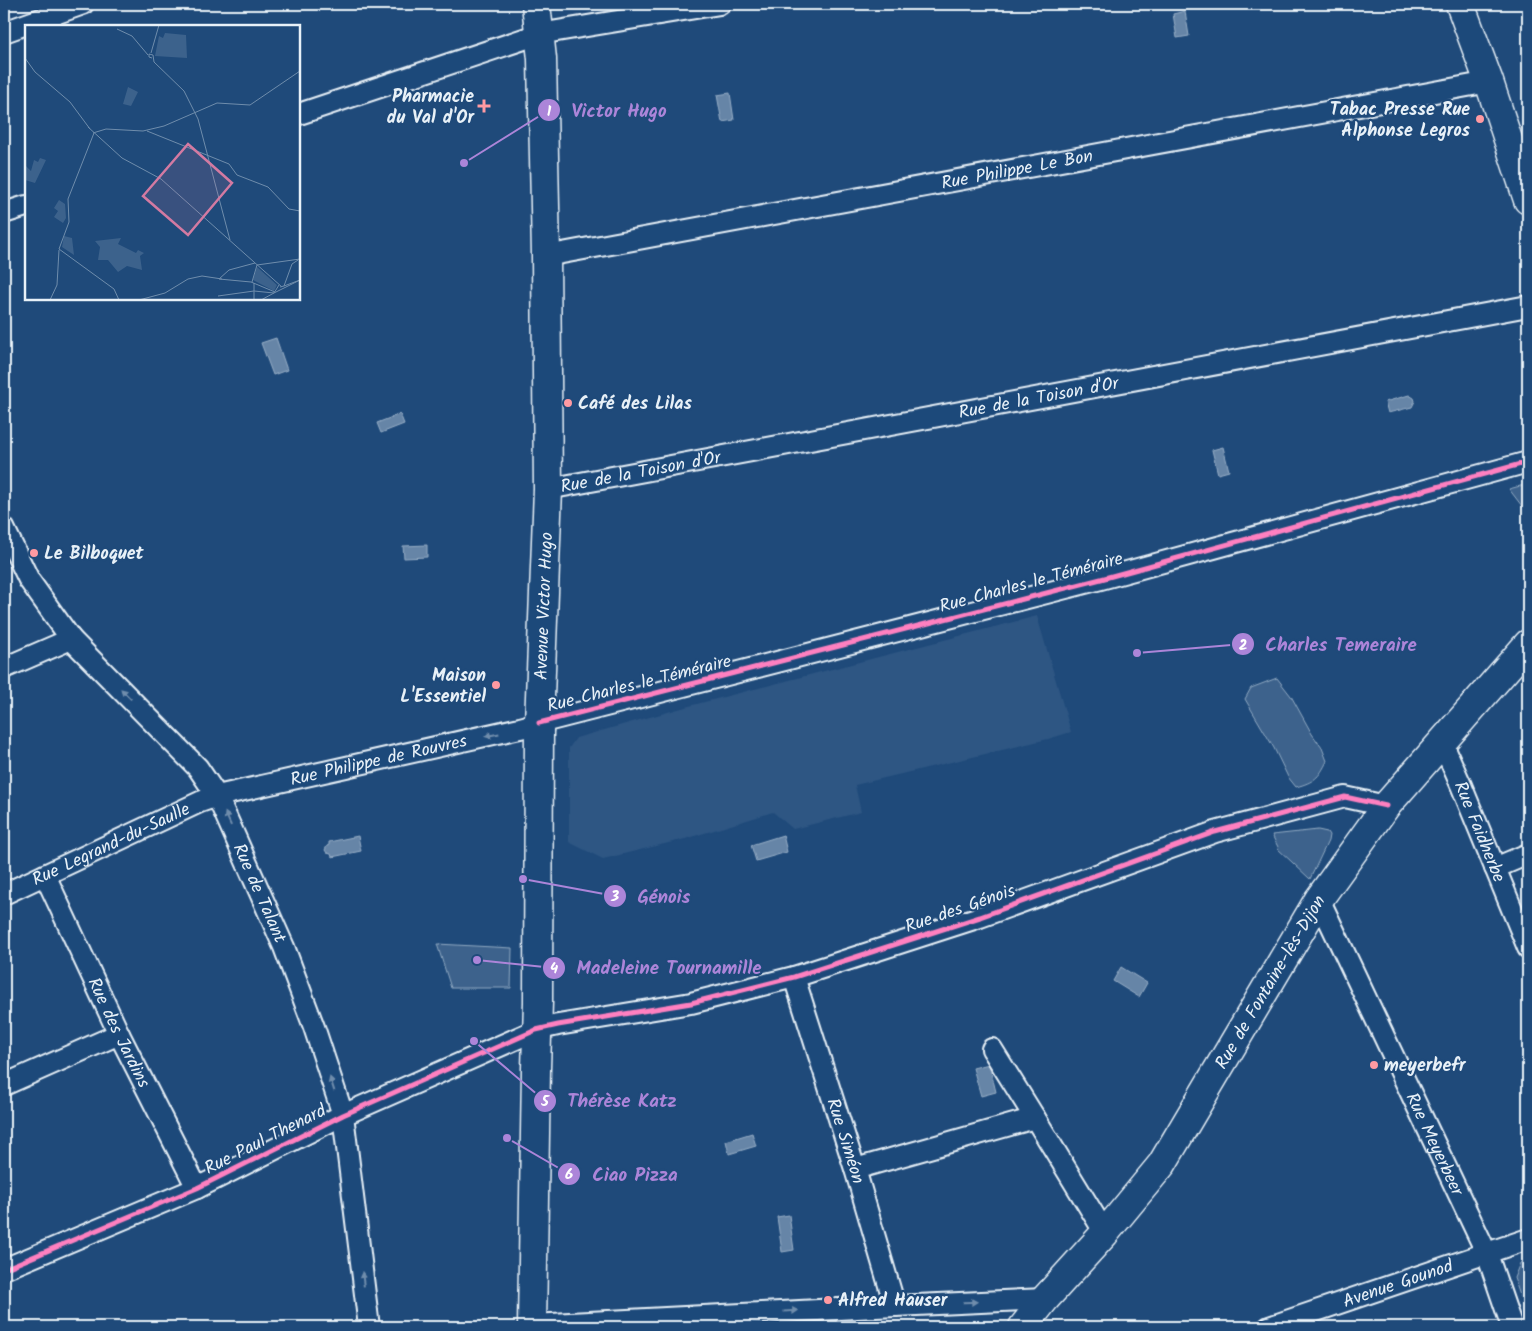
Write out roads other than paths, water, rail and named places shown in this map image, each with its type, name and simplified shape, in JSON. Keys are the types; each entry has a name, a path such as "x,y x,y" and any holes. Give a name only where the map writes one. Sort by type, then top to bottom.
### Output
{"main road":[{"name":"Avenue Victor Hugo","path":"532,1326 538,992 539,723 548,489 542,59 536,4"},
{"path":"1460,4 1489,82 1528,200"},
{"name":"Rue de Fontaine-lès-Dijon","path":"1022,1327 1162,1164 1319,899 1386,806 1438,744 1528,644"}],"street":[{"path":"4,32 83,4"},
{"path":"300,114 539,34 720,4"},
{"name":"Rue Philippe Le Bon","path":"546,256 1489,82"},
{"path":"4,213 25,206"},
{"name":"Rue de la Toison d'Or","path":"548,489 1528,306"},
{"name":"Rue Charles le Téméraire","path":"539,723 1092,581 1528,462"},
{"name":"Rue de Talant","path":"4,528 29,580 71,638 198,768 217,796 284,947 314,1027 343,1115 369,1327"},
{"path":"4,668 71,638"},
{"name":"Rue Philippe de Rouvres","path":"217,796 539,723"},
{"name":"Rue Faidherbe","path":"1438,744 1446,752 1528,948"},
{"name":"Rue Legrand-du-Saulle","path":"4,894 200,802 217,796"},
{"name":"Rue des Génois","path":"536,1030 691,1003 794,977 980,916 1215,832 1345,797 1386,806"},
{"path":"1496,868 1528,854"},
{"name":"Rue des Jardins","path":"45,875 119,1034 197,1188"},
{"name":"Rue Meyerbeer","path":"1319,899 1487,1254 1512,1327"},
{"name":"Rue Siméon","path":"794,977 855,1169 895,1306"},
{"name":"Rue Paul Thenard","path":"4,1269 197,1188 343,1115 536,1030"},
{"path":"4,1085 119,1034"},
{"path":"992,1049 1105,1232"},
{"path":"855,1169 1035,1118"},
{"name":"Avenue Gounod","path":"1268,1327 1528,1239"},
{"path":"532,1326 1045,1299"}],"place":[{"name":"Pharmacie du Val d'Or","path":"484,106"},
{"name":"Tabac Presse Rue Alphonse Legros","path":"1480,119"},
{"name":"Victor Hugo","path":"464,163"},
{"name":"Café des Lilas","path":"568,403"},
{"name":"Le Bilboquet","path":"34,553"},
{"name":"Charles Temeraire","path":"1137,653"},
{"name":"Maison L'Essentiel","path":"496,685"},
{"name":"Génois","path":"523,879"},
{"name":"Madeleine Tournamille","path":"477,960"},
{"name":"Thérèse Katz","path":"474,1041"},
{"name":"meyerbefr","path":"1374,1065"},
{"name":"Ciao Pizza","path":"507,1138"},
{"name":"Alfred Hauser","path":"828,1300"}]}
